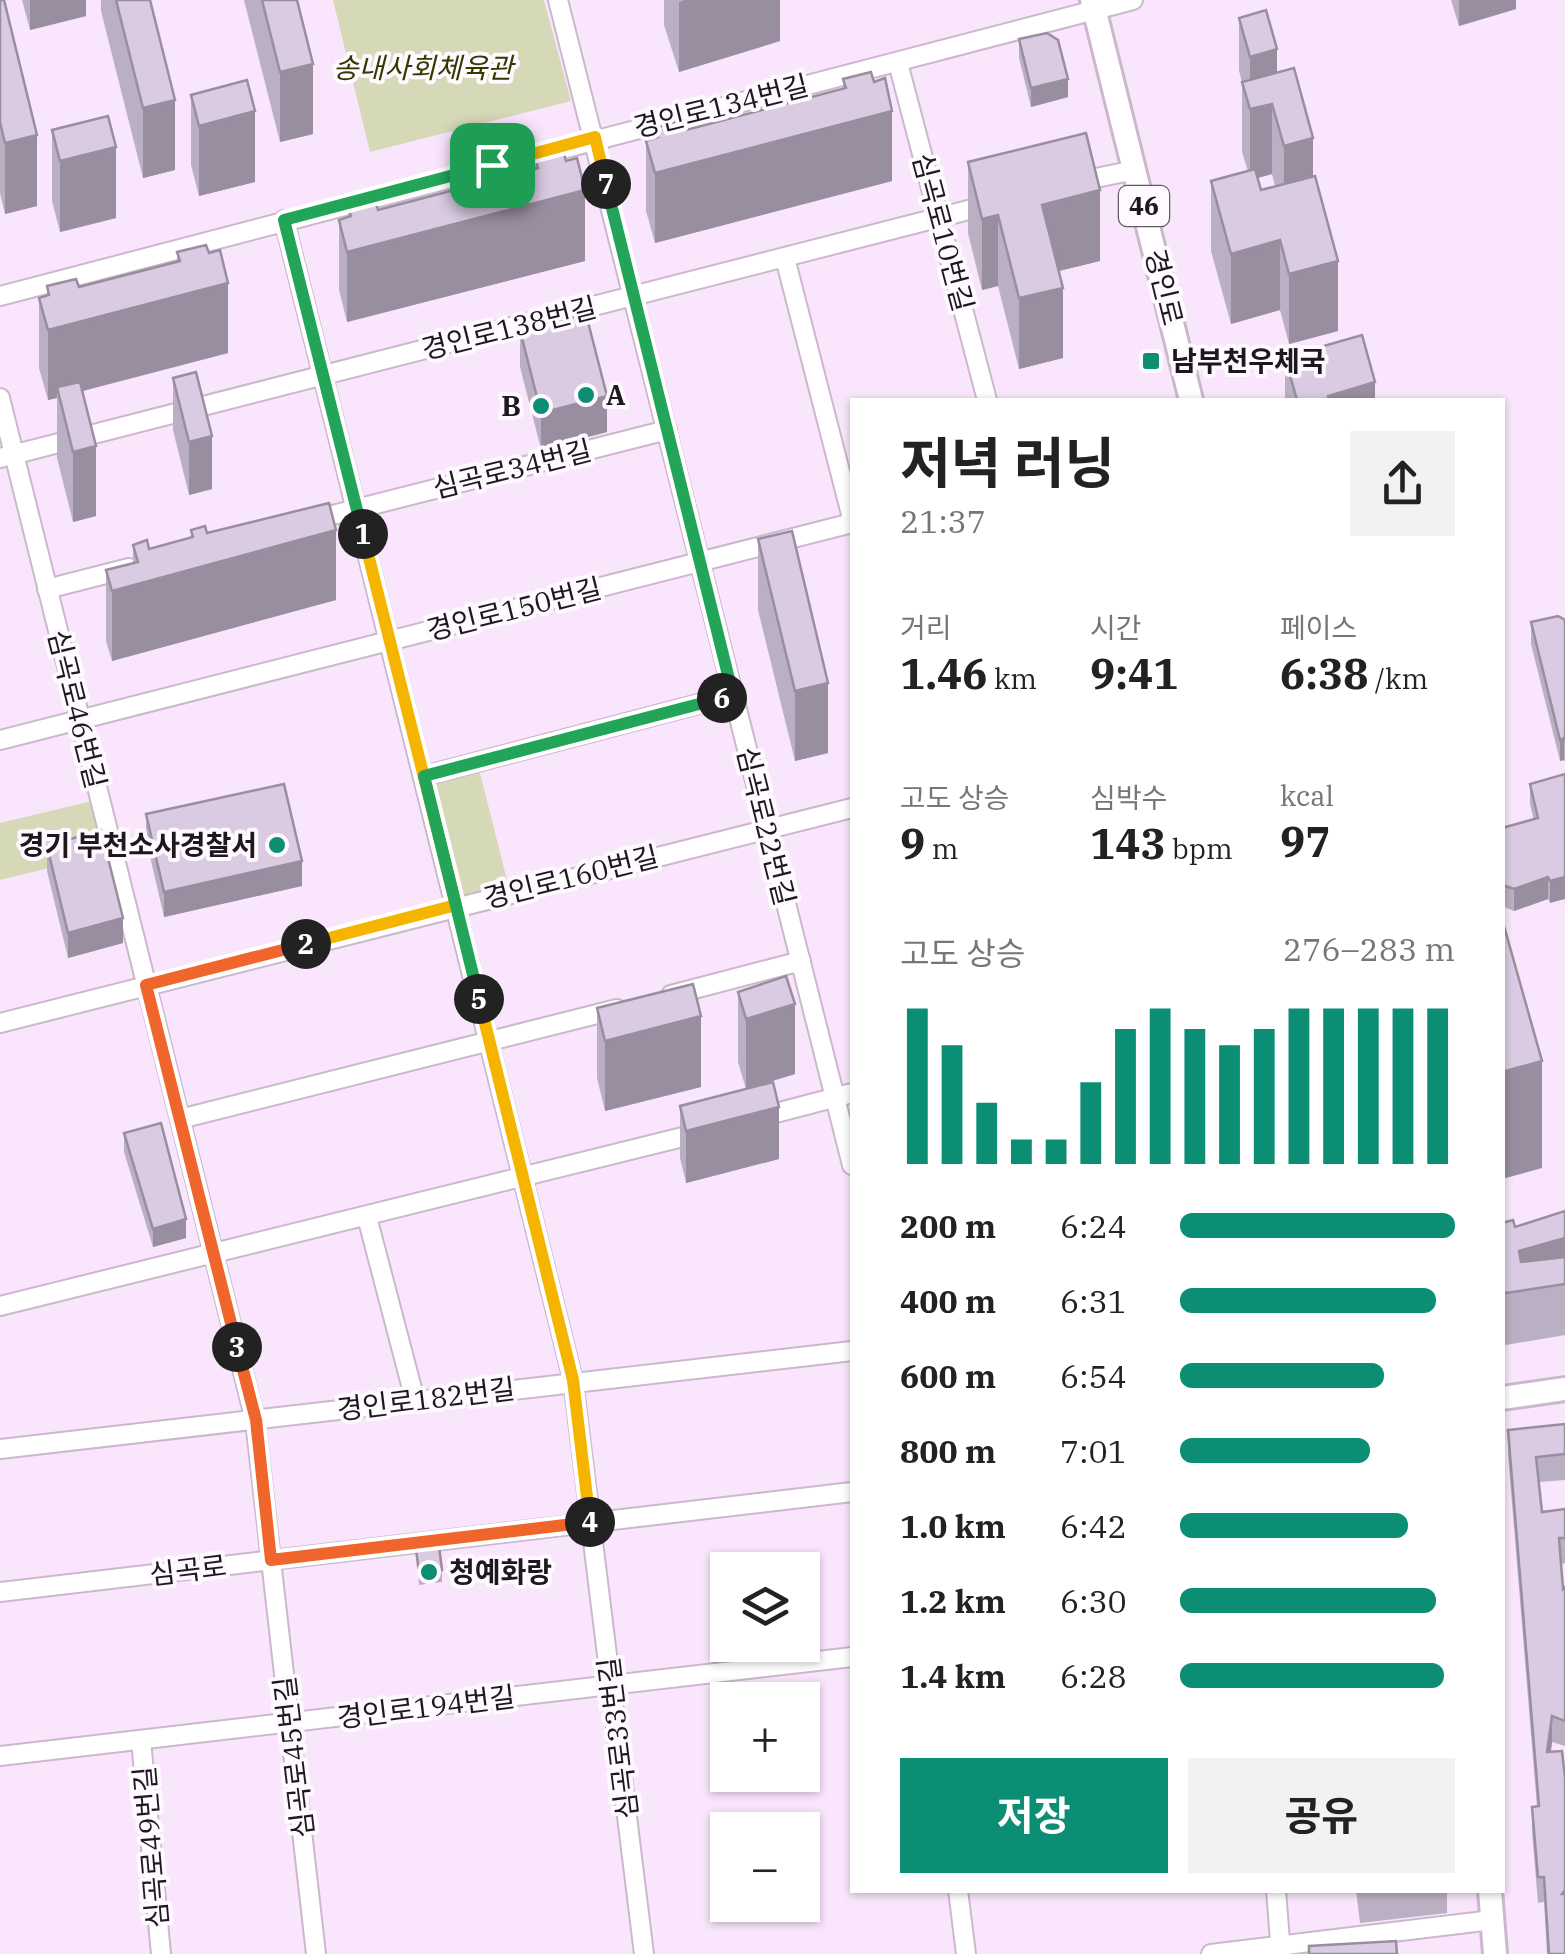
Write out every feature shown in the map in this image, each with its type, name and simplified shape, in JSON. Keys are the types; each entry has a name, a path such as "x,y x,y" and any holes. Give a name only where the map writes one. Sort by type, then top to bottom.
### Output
{"main road":[{"name":"경인로","path":"1094,6 1192,398"},
{"path":"1505,1397 1565,1389"},
{"path":"1490,1893 1495,1954"}],"street":[{"name":"심곡로22번길","path":"558,0 801,961 844,1095 850,1148"},
{"name":"경인로134번길","path":"0,296 595,137 898,63 1094,6 1134,0"},
{"name":"심곡로10번길","path":"898,63 986,398"},
{"path":"1048,189 1135,170"},
{"name":"경인로138번길","path":"7,456 1012,199"},
{"path":"284,220 573,1380 593,1521"},
{"path":"785,258 850,512"},
{"name":"심곡로46번길","path":"0,398 7,456 47,589 256,1420 271,1560"},
{"name":"심곡로34번길","path":"356,508 667,430"},
{"path":"298,523 356,508"},
{"name":"경인로150번길","path":"0,740 850,521"},
{"path":"47,589 144,564"},
{"path":"424,776 733,695"},
{"name":"경인로160번길","path":"0,1022 850,808"},
{"path":"180,1119 801,961"},
{"path":"0,1306 367,1218 844,1095"},
{"path":"367,1218 416,1400"},
{"name":"경인로182번길","path":"0,1450 573,1380 850,1351"},
{"name":"심곡로","path":"0,1592 850,1492"},
{"name":"심곡로33번길","path":"593,1521 644,1954"},
{"name":"심곡로45번길","path":"271,1560 316,1954"},
{"name":"경인로194번길","path":"0,1756 850,1657"},
{"name":"심곡로49번길","path":"141,1740 162,1954"},
{"path":"958,1893 966,1954"},
{"path":"1276,1893 1281,1950"},
{"path":"1211,1954 1281,1950 1492,1920"}],"green space":[{"name":"송내사회체육관","path":"333,0 544,0 571,101 370,152"},
{"path":"478,765 508,884 459,897 430,779"},
{"path":"92,801 103,855 0,880 0,823"}],"building":[{"path":"0,0 4,0 37,135 5,143 0,122"},
{"path":"116,0 150,0 175,100 143,108"},
{"path":"262,0 297,0 313,64 280,72"},
{"path":"1266,10 1277,49 1250,57 1239,18"},
{"path":"1047,33 1058,40 1068,79 1031,88 1019,39"},
{"path":"1294,68 1313,138 1284,146 1272,104 1250,109 1242,82"},
{"path":"871,72 874,82 885,78 892,111 655,173 646,141 658,137 656,128 682,120 686,130 846,88 843,79"},
{"path":"247,80 255,111 199,126 191,95"},
{"path":"108,116 116,147 60,161 52,130"},
{"path":"1086,133 1100,190 1042,205 1063,288 1019,298 998,215 982,219 968,162"},
{"path":"563,150 566,161 577,158 585,190 347,252 339,220 351,216 348,207 375,200 378,210 538,168 535,158"},
{"path":"1255,169 1261,190 1315,176 1338,261 1289,274 1280,240 1231,254 1211,181"},
{"path":"206,245 209,253 220,250 228,283 48,330 39,298 49,295 47,286 76,279 79,287 180,261 177,252"},
{"path":"586,314 607,396 541,413 520,330"},
{"path":"1362,335 1375,382 1328,398 1296,398 1285,357"},
{"path":"196,372 212,436 189,442 173,378"},
{"path":"80,382 96,446 73,452 57,387"},
{"path":"329,503 336,530 112,591 106,570 138,562 133,545 147,540 149,549 193,537 191,530 205,526 207,533"},
{"path":"792,531 828,683 795,691 758,539"},
{"path":"1558,616 1565,620 1565,741 1560,740 1531,622"},
{"path":"1565,774 1565,877 1550,881 1548,877 1514,889 1505,886 1505,827 1538,818 1530,784"},
{"path":"284,784 302,861 164,892 146,814"},
{"path":"101,830 123,918 68,933 47,846"},
{"path":"1505,930 1542,1061 1505,1071"},
{"path":"786,976 795,1004 746,1019 738,992"},
{"path":"693,984 701,1016 605,1041 597,1008"},
{"path":"773,1082 779,1107 686,1131 680,1106"},
{"path":"161,1123 186,1219 153,1229 124,1133"},
{"path":"1565,1211 1565,1238 1519,1251 1521,1262 1565,1257 1565,1284 1505,1292 1505,1222 1513,1220 1515,1227"},
{"path":"1565,1424 1565,1454 1536,1457 1542,1512 1565,1509 1565,1538 1559,1538 1565,1587 1565,1721 1552,1716 1547,1752 1562,1751 1565,1778 1565,1954 1549,1954 1544,1877 1538,1877 1532,1807 1539,1806 1508,1430"},
{"path":"439,1546 442,1570 419,1573 416,1549"},
{"path":"1396,1941 1397,1954 1309,1954 1309,1946"}],"place":[{"name":"남부천우체국","path":"1151,361"},
{"name":"A","path":"586,395"},
{"name":"B","path":"541,406"},
{"name":"경기 부천소사경찰서","path":"277,845"},
{"name":"청예화랑","path":"429,1572"}],"route":[{"path":"492,165 284,220 456,905 146,985 256,1420 271,1560 593,1521 573,1380 456,905 424,776 733,695 595,137 492,165"}]}
